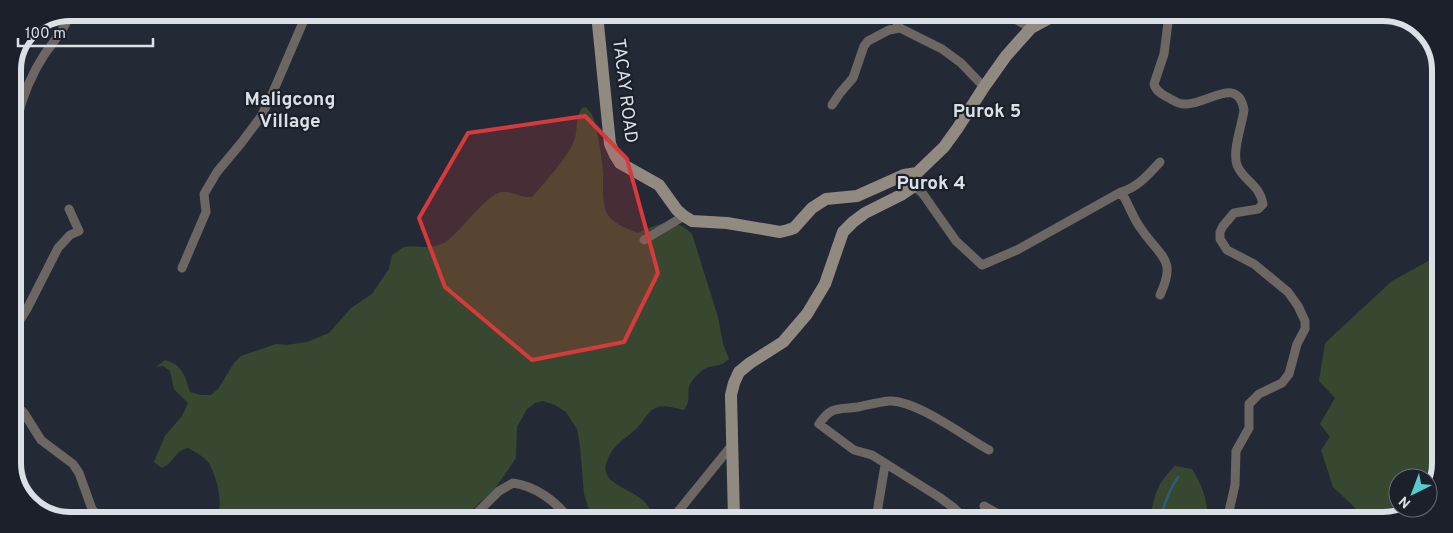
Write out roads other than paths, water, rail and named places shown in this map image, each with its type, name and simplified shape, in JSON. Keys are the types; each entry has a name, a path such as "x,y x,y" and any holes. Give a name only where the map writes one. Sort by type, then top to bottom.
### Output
{"main road":[{"name":"TACAY ROAD","path":"597,21 604,73 610,144 614,155 620,163 659,186 684,216"},
{"path":"734,512 731,395 739,372 783,342 807,314 825,284 843,232 865,213 901,195 914,186 917,173 948,141 1006,56 1031,28 1044,21"},
{"path":"684,216 692,221 727,223 780,232 794,228 812,208 826,199 857,196 904,175 917,173"}],"street":[{"path":"21,106 28,82 67,21"},
{"path":"182,268 206,212 204,194 217,172 260,118 270,100 304,21"},
{"path":"898,21 900,28"},
{"path":"1019,21 1031,28"},
{"path":"1168,21 1164,54 1154,84 1155,89 1181,104 1211,99 1227,92 1235,93 1243,104 1244,110 1236,155 1237,165 1257,188 1263,204 1258,209 1234,213 1223,226 1220,232 1220,239 1228,250 1254,264 1288,292 1298,306 1303,317 1305,329 1298,344 1289,374 1282,383 1260,394 1249,404 1249,428 1236,451 1235,485 1229,512"},
{"path":"832,105 853,78 864,46 868,41 889,30 900,28 942,49 961,63 984,87"},
{"path":"914,186 923,194 956,241 982,265 1016,250 1137,185 1160,162"},
{"path":"1121,192 1140,228 1166,262 1168,272 1160,295"},
{"path":"21,318 58,248 70,236 79,231 69,209"},
{"path":"644,240 684,216"},
{"path":"958,512 872,455 854,450 819,424 831,410 874,405 888,401 900,401 920,409 989,450"},
{"path":"21,410 41,440 73,464 79,473 94,512"},
{"path":"678,512 732,446"},
{"path":"877,512 885,464"},
{"path":"478,512 499,491 513,484 533,488 547,497 562,512"},
{"path":"984,506 995,512"}],"waterway":[{"path":"1162,512 1167,497 1178,477"}],"district":[{"name":"Maligcong Village","path":"290,111"},
{"name":"Purok 5","path":"987,112"},
{"name":"Purok 4","path":"931,184"}]}
